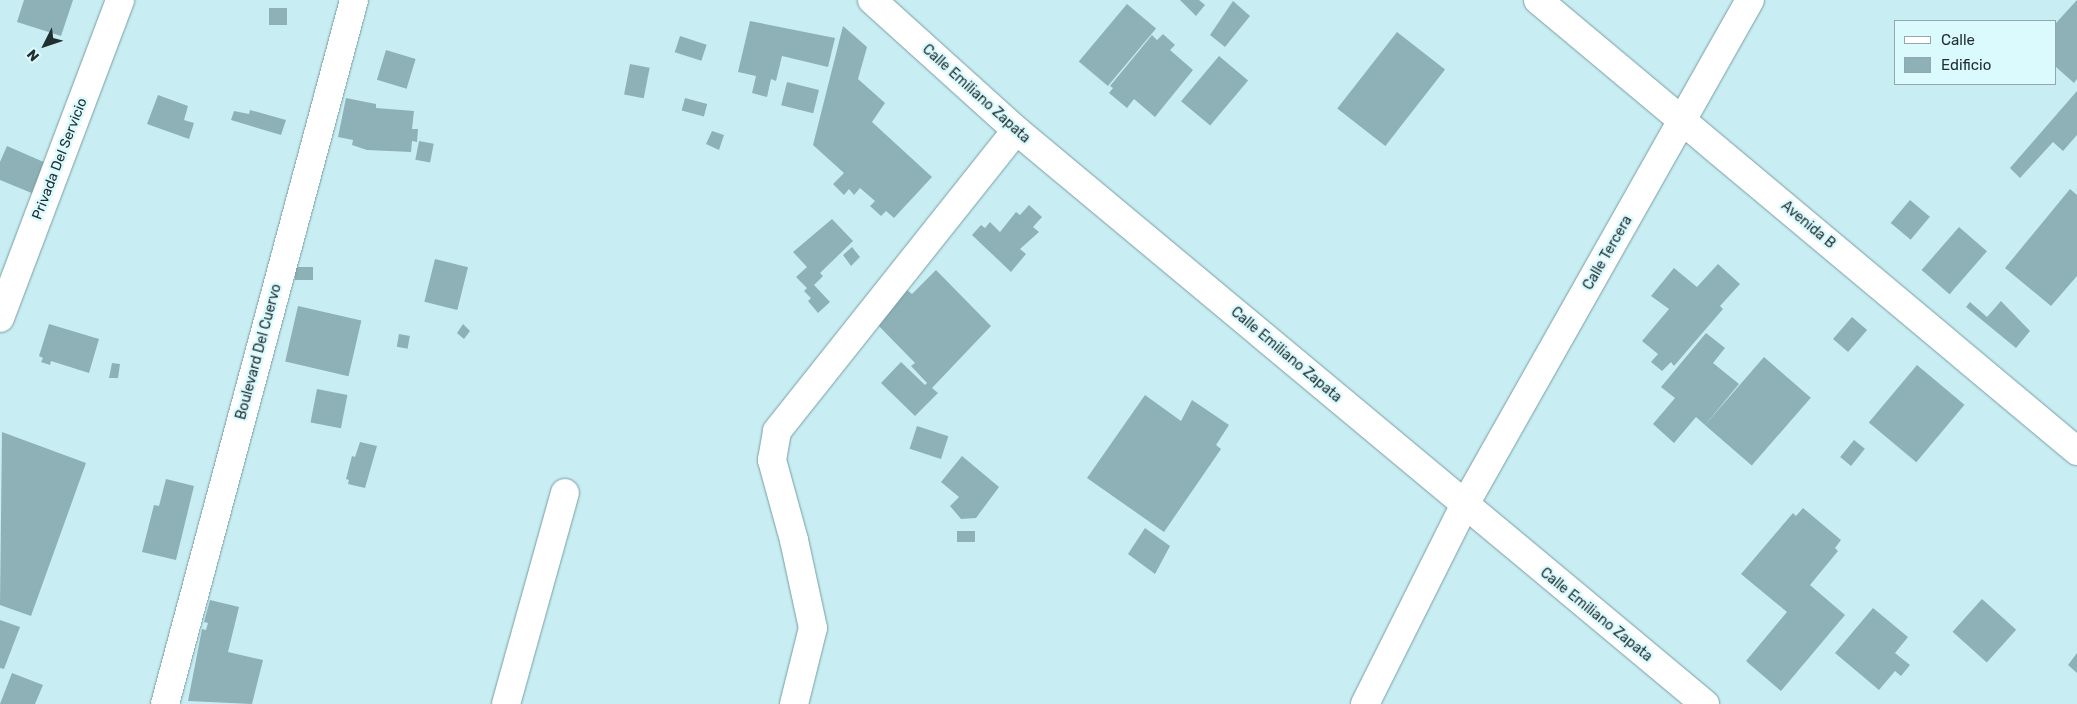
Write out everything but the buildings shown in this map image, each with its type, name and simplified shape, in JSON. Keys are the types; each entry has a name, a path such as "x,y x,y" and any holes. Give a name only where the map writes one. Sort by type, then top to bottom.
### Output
{"street":[{"name":"Privada Del Servicio","path":"0,318 120,0"},
{"name":"Boulevard Del Cuervo","path":"165,704 354,0"},
{"name":"Calle Emiliano Zapata","path":"872,0 1016,130 1464,506 1705,704"},
{"name":"Avenida B","path":"1538,0 2077,451"},
{"name":"Calle Tercera","path":"1365,704 1464,506 1750,0"},
{"path":"794,704 813,628 794,540 772,460 777,431 1016,130"},
{"path":"506,704 565,493"}]}
